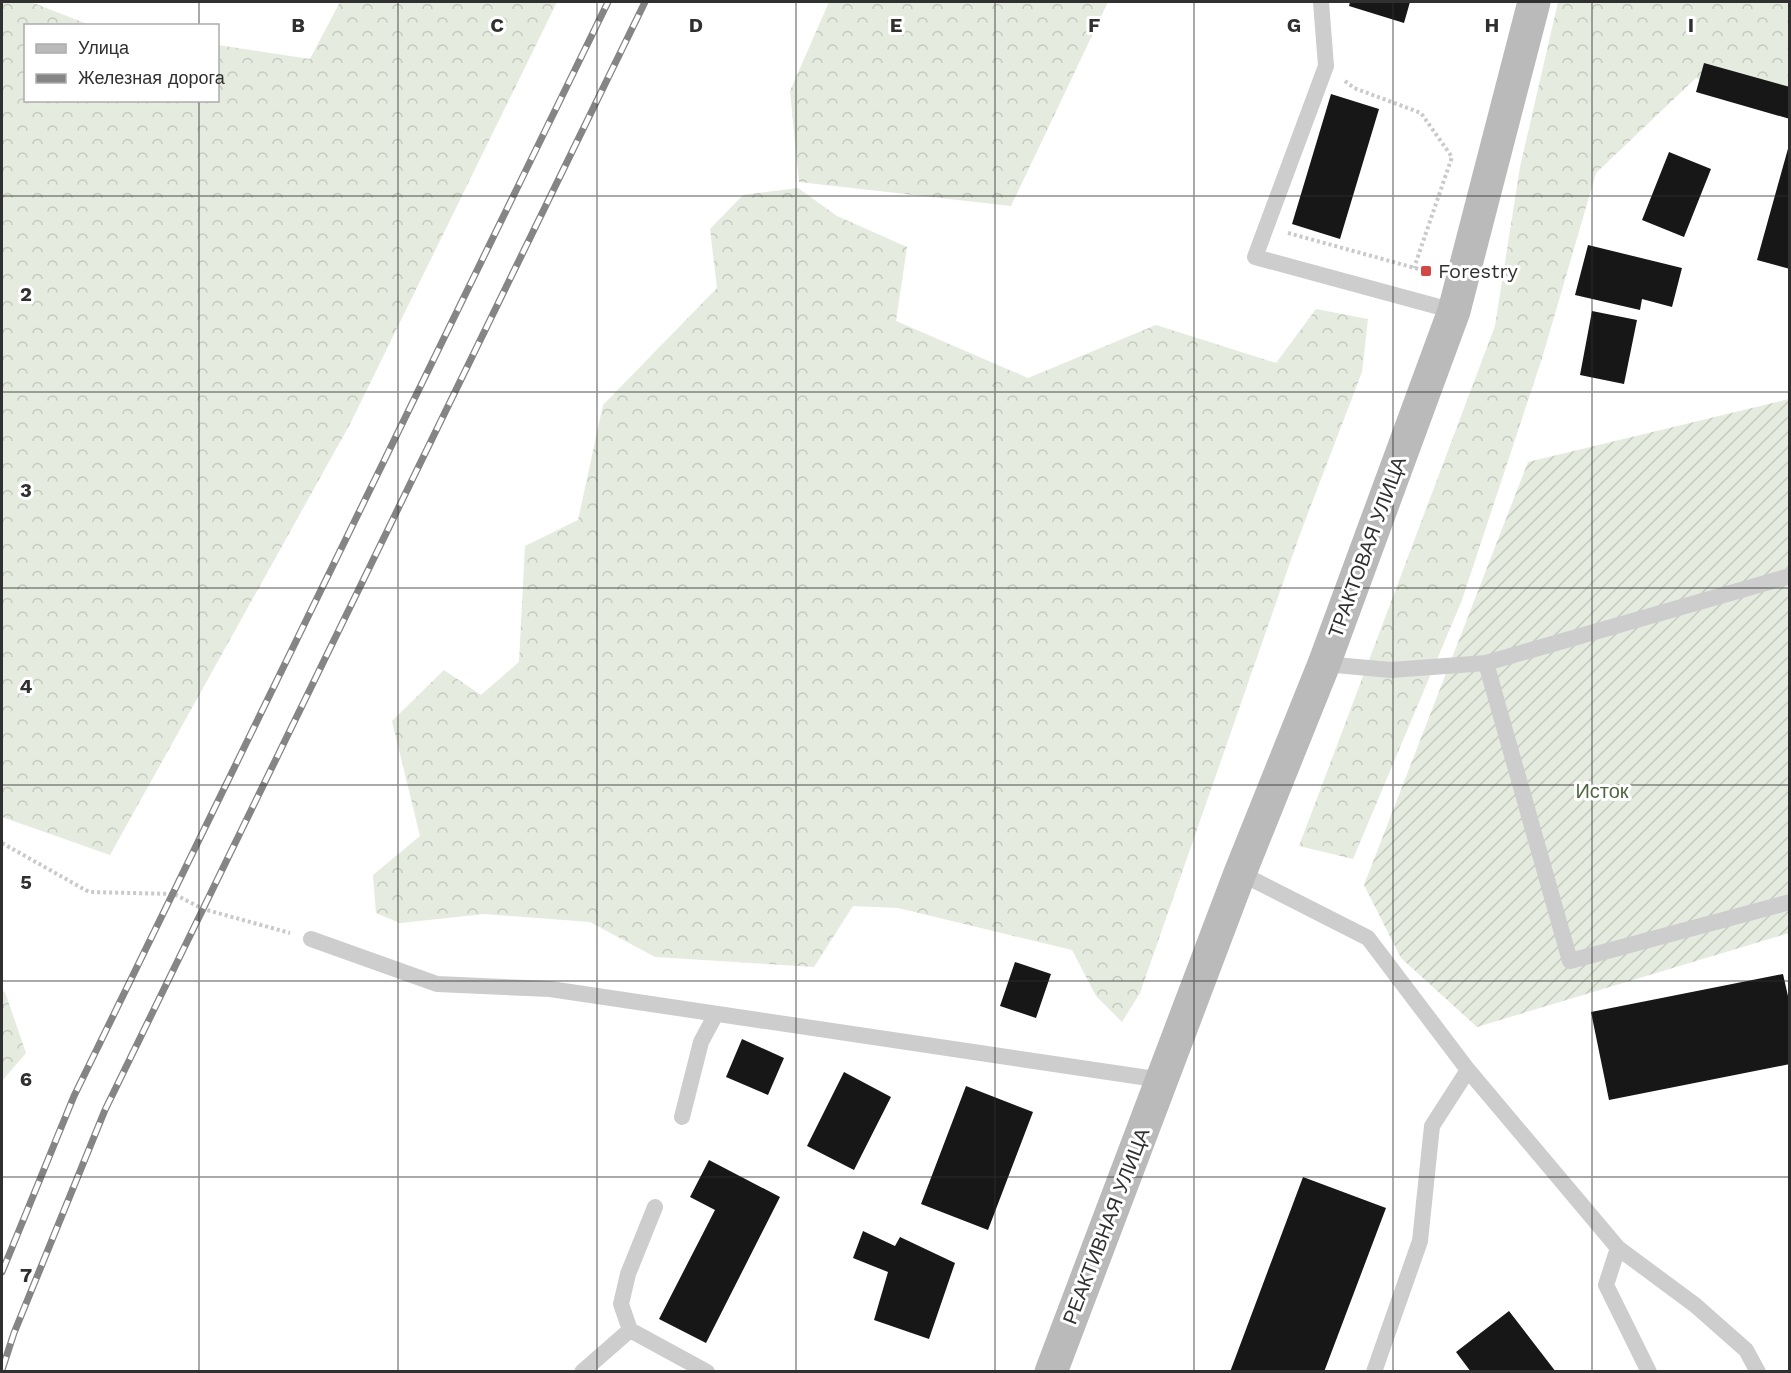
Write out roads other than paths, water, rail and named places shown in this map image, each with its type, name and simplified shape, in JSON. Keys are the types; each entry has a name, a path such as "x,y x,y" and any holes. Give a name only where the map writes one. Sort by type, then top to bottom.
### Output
{"main road":[{"name":"ТРАКТОВАЯ УЛИЦА","path":"1162,1080 1240,873 1324,664 1454,311 1534,2"},
{"name":"РЕАКТИВНАЯ УЛИЦА","path":"1051,1371 1162,1080"}],"lane":[{"path":"1321,2 1326,66 1255,256 1454,311"},
{"path":"1324,664 1390,670 1486,663 1790,576"},
{"path":"1486,663 1570,961 1790,902"},
{"path":"1240,873 1368,938 1468,1070 1618,1248 1695,1305 1738,1342 1746,1350 1758,1371"},
{"path":"311,939 437,984 550,989 1162,1080"},
{"path":"682,1118 701,1042 716,1014"},
{"path":"1374,1371 1420,1241 1432,1126 1468,1070"},
{"path":"656,1207 628,1274 621,1304 630,1330 707,1371"},
{"path":"1618,1248 1606,1285 1649,1371"},
{"path":"582,1371 630,1330"}],"railway":[{"path":"2,1272 74,1096 608,2"},
{"path":"2,1370 14,1333 105,1110 645,2"}],"place":[{"name":"Forestry","path":"1426,271"}],"park label":[{"name":"Исток","path":"1602,791"}]}
